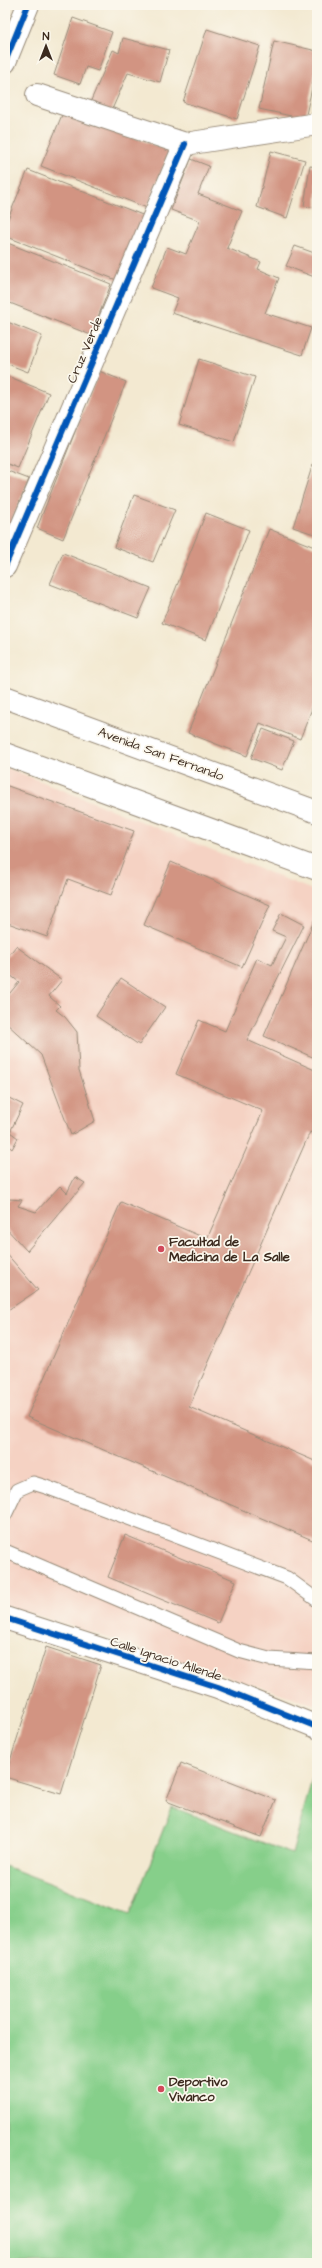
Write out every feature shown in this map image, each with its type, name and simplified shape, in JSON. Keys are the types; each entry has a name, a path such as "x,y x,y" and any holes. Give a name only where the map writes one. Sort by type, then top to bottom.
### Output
{"street":[{"path":"5,62 28,5"},
{"path":"36,95 185,144 317,124"},
{"name":"Cruz Verde","path":"5,566 185,144"},
{"name":"Avenida San Fernando","path":"5,697 317,812"},
{"path":"5,754 317,869"},
{"name":"Calle Ignacio Allende","path":"5,1618 218,1687 317,1727"}],"lane":[{"path":"5,1515 17,1490 33,1483 287,1578 317,1600"},
{"path":"5,1551 239,1651 269,1659 317,1662"}],"shaded area":[{"name":"Facultad de Medicina de La Salle","path":"5,767 317,892 317,1705 5,1605"}],"green space":[{"name":"Deportivo Vivanco","path":"312,1779 317,1781 317,2263 5,2263 5,1866 130,1914 172,1807 292,1854"}],"building":[{"path":"73,18 112,32 98,71 86,67 80,84 54,75"},
{"path":"207,29 260,46 237,119 183,102"},
{"path":"123,38 169,50 160,82 128,73 110,114 89,105 113,50 119,53"},
{"path":"274,41 317,51 317,65 305,119 259,109"},
{"path":"64,110 170,151 147,208 41,166"},
{"path":"271,151 305,160 287,218 257,207"},
{"path":"191,159 209,166 198,194 242,211 227,248 261,262 258,269 279,278 265,313 311,328 302,355 172,313 178,298 151,288 167,247 186,254 200,221 171,210"},
{"path":"310,166 317,167 317,208 304,206"},
{"path":"28,170 145,216 119,281 5,236 5,226"},
{"path":"5,242 111,284 91,335 5,301"},
{"path":"295,246 317,254 317,278 286,266"},
{"path":"5,321 42,336 28,372 5,363"},
{"path":"199,359 255,377 234,442 179,425"},
{"path":"99,371 126,382 63,539 37,528"},
{"path":"5,375 49,393 18,468 5,463"},
{"path":"317,451 317,535 293,527"},
{"path":"5,470 29,479 5,538"},
{"path":"134,495 175,510 153,562 114,547"},
{"path":"206,513 249,530 206,640 162,623"},
{"path":"269,529 317,548 317,696 300,739 260,723 247,756 188,733"},
{"path":"63,553 151,588 138,618 50,584"},
{"path":"263,729 294,741 282,770 251,758"},
{"path":"5,785 134,831 111,895 68,879 47,937 5,922"},
{"path":"171,862 270,905 242,967 144,925"},
{"path":"281,913 304,925 247,1040 317,1071 317,1135 310,1132 189,1407 317,1462 317,1542 27,1417 121,1202 207,1239 263,1111 176,1074 199,1020 225,1031 257,958 272,965 286,937 272,931"},
{"path":"317,914 317,1059 264,1036"},
{"path":"16,946 62,980 49,996 60,1006 56,1010 65,1017 77,1032 79,1070 95,1121 71,1135 41,1055 5,1022 5,999 19,982 5,971 5,960"},
{"path":"121,978 165,1007 139,1045 96,1016"},
{"path":"5,1096 23,1105 10,1132 18,1138 12,1149 5,1143"},
{"path":"75,1177 85,1183 27,1251 5,1227 5,1203 10,1199 22,1200 18,1206 36,1212 60,1186 67,1193"},
{"path":"5,1252 38,1290 5,1312"},
{"path":"125,1535 236,1581 218,1623 108,1577"},
{"path":"46,1647 101,1665 61,1794 5,1777"},
{"path":"181,1763 276,1800 261,1837 166,1801"}],"cycle path":[{"path":"5,62 28,5"},
{"path":"5,566 185,144"},
{"path":"5,1618 218,1687 317,1727"}],"place":[{"name":"Facultad de Medicina de La Salle","path":"161,1249"},
{"name":"Deportivo Vivanco","path":"161,2089"}]}
